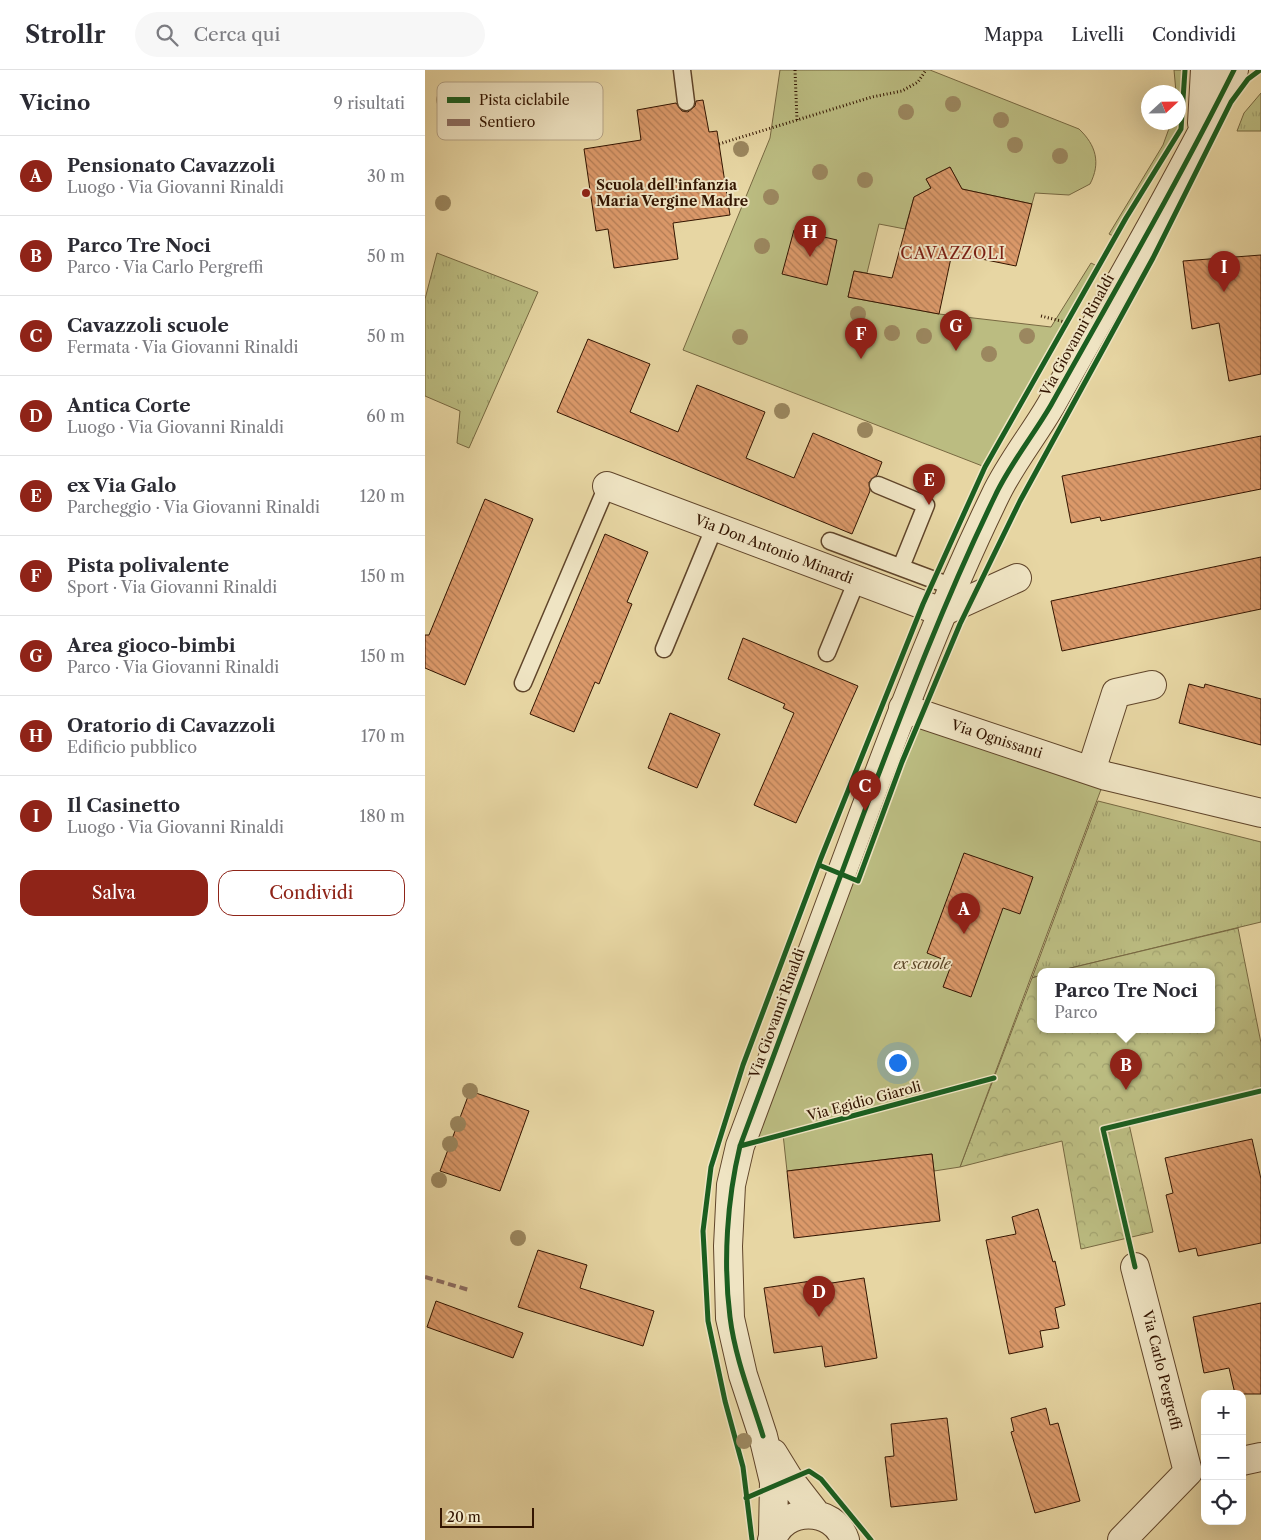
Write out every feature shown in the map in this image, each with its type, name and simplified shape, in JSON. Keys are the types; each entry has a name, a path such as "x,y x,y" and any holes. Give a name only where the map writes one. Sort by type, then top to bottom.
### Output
{"street":[{"name":"Via Giovanni Rinaldi","path":"1202,134 1205,70"},
{"name":"Via Giovanni Rinaldi","path":"763,1436 743,1375 730,1318 728,1246 731,1184 740,1146 903,708 953,587 997,492 1049,408 1202,134 1234,70"},
{"name":"Via Don Antonio Minardi","path":"607,486 942,612"},
{"path":"942,612 1017,578"},
{"path":"1091,770 1116,693 1152,685"},
{"name":"Via Ognissanti","path":"903,708 1091,770 1261,813"},
{"name":"Via Carlo Pergreffi","path":"1122,1540 1197,1471 1135,1267"},
{"path":"763,1436 789,1479 817,1515"},
{"path":"763,1436 774,1482 773,1538"},
{"path":"1246,1460 1261,1456"},
{"path":"773,1538 781,1525 792,1518 805,1514 817,1515 828,1519 837,1526 845,1540"}],"lane":[{"path":"682,70 686,102"},
{"path":"878,485 926,505 901,567"},
{"path":"523,683 607,486"},
{"path":"664,649 715,526"},
{"path":"830,541 953,587"},
{"path":"827,654 857,580"}],"path":[{"path":"795,70 797,120"},
{"path":"719,144 902,91 918,82 926,70"},
{"path":"1041,316 1068,322"}],"green space":[{"path":"780,70 930,70 1079,129 1093,148 1096,162 1090,184 1069,195 1035,193 1032,204 962,189 950,167 926,179 931,188 914,197 905,229 879,224 867,273 854,271 848,297 939,314 1051,327 1091,263 1099,267 985,467 683,350 770,138"},
{"path":"1174,70 1185,70 1184,85 1175,85"},
{"path":"1261,93 1261,131 1237,131 1244,113"},
{"path":"1168,130 1180,130 1115,237 1109,234 1163,145"},
{"path":"437,253 538,292 469,448 457,443 460,411 425,396 425,299"},
{"name":"ex scuole","path":"903,708 1106,776 960,1167 934,1171 932,1154 787,1171 783,1134 740,1146"},
{"path":"1098,801 1261,842 1261,922 1070,968 1037,968 1037,976 1032,978"},
{"path":"1238,928 1261,1043 1261,1091 1129,1124 1153,1232 1081,1249 1062,1141 960,1167 1032,978 1037,976 1037,1033 1215,1033 1215,968 1071,968"}],"building":[{"path":"703,100 709,132 717,131 730,215 673,223 678,259 614,268 608,229 596,231 584,149 641,140 637,110 676,103 682,111 688,112 695,106 696,101"},
{"path":"950,167 962,189 1032,204 1016,266 952,253 939,314 848,297 854,271 892,278 914,197 931,188 926,179"},
{"path":"794,230 837,240 827,285 782,274"},
{"path":"1261,255 1261,374 1229,381 1219,323 1192,329 1183,261"},
{"path":"588,339 650,364 630,412 678,432 697,385 765,412 746,458 794,478 813,433 882,462 877,475 869,482 870,491 852,534 557,412"},
{"path":"1261,436 1261,489 1101,521 1100,517 1071,523 1062,476"},
{"path":"485,499 533,519 465,685 425,668 425,635 429,635"},
{"path":"605,534 648,552 627,602 632,604 599,684 595,682 574,732 530,714"},
{"path":"1261,557 1261,609 1062,651 1051,601"},
{"path":"743,638 858,686 796,823 754,805 794,713 783,708 785,704 728,679"},
{"path":"1189,684 1204,688 1205,684 1261,699 1261,745 1179,723"},
{"path":"670,713 720,734 697,788 648,768"},
{"path":"964,853 1033,877 1020,914 1003,908 971,997 943,987 952,963 927,953"},
{"path":"470,1091 529,1111 500,1191 440,1171"},
{"path":"1252,1139 1261,1179 1261,1243 1198,1256 1196,1248 1179,1252 1166,1195 1173,1193 1165,1158"},
{"path":"932,1154 940,1221 794,1238 787,1171"},
{"path":"1038,1209 1053,1262 1055,1261 1065,1305 1055,1308 1059,1328 1040,1331 1043,1347 1009,1354 986,1240 1016,1234 1012,1217"},
{"path":"538,1250 587,1265 580,1288 654,1311 643,1346 518,1307"},
{"path":"864,1278 877,1358 825,1367 822,1346 774,1353 764,1288 818,1280 819,1285"},
{"path":"436,1301 523,1333 513,1358 427,1327"},
{"path":"1261,1303 1261,1394 1246,1394 1246,1390 1234,1390 1229,1368 1204,1373 1193,1317"},
{"path":"1046,1408 1050,1425 1058,1423 1080,1501 1035,1513 1011,1432 1014,1431 1011,1418"},
{"path":"947,1418 957,1500 891,1507 885,1457 894,1456 891,1424"}],"marked path":[{"path":"425,1277 469,1290"}],"cycle path":[{"path":"752,1540 743,1467 725,1401 708,1321 703,1231 711,1167 743,1065 821,858 923,604 985,467 1126,218 1181,129 1185,70"},
{"path":"763,1436 732,1332 728,1296 727,1231 732,1188 740,1146 895,731 942,613 977,535 1001,484 1051,405 1190,155 1234,70"},
{"path":"819,865 858,881 902,762 960,624 1020,501 1153,258 1231,102 1248,79 1260,70"},
{"name":"Via Egidio Giaroli","path":"740,1146 994,1078"},
{"path":"1135,1267 1103,1129 1261,1091"},
{"path":"746,1498 809,1471 821,1479 871,1540"}],"place":[{"name":"Scuola dell'infanzia Maria Vergine Madre","path":"586,193"},
{"name":"Oratorio di Cavazzoli","path":"810,257"},
{"name":"Il Casinetto","path":"1224,292"},
{"name":"Area gioco-bimbi","path":"956,351"},
{"name":"Pista polivalente","path":"861,359"},
{"name":"ex Via Galo","path":"929,505"},
{"name":"Cavazzoli scuole","path":"865,811"},
{"name":"Pensionato Cavazzoli","path":"964,934"},
{"name":"Parco Tre Noci","path":"1126,1090"},
{"name":"Antica Corte","path":"819,1317"}],"district":[{"name":"CAVAZZOLI","path":"953,253"}]}
